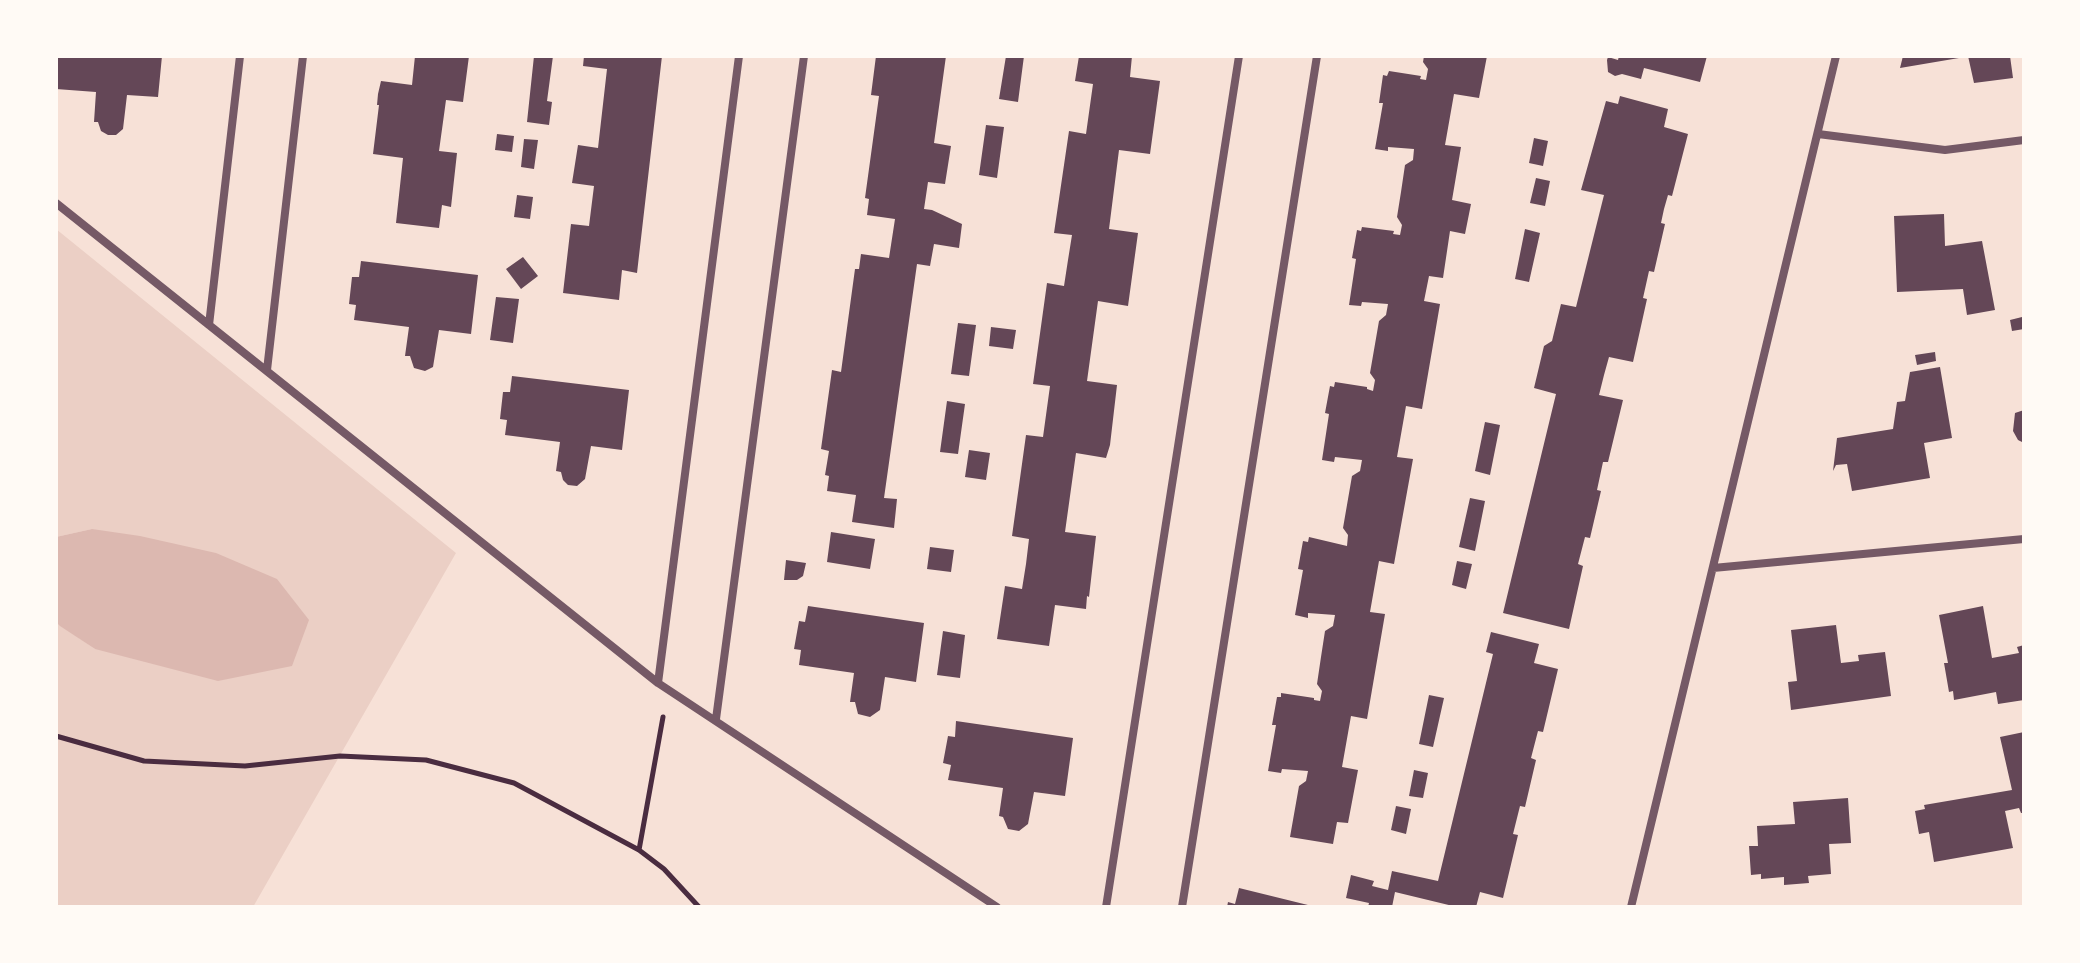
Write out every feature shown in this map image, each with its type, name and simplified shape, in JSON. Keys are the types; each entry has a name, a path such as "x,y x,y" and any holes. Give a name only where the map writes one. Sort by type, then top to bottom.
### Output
{"street":[{"path":"209,325 240,56"},
{"path":"267,370 303,56"},
{"path":"658,683 739,56"},
{"path":"716,719 804,56"},
{"path":"1106,907 1239,56"},
{"path":"1182,907 1317,56"},
{"path":"1631,907 1836,56"},
{"path":"1818,134 1945,150 2024,140"},
{"path":"56,203 658,683 997,907"},
{"path":"1713,568 2024,539"}],"path":[{"path":"639,850 668,689"},
{"path":"56,736 144,761 245,766 340,756 426,760 514,783 639,850 664,869 699,907"}],"shaded area":[{"path":"56,229 456,553 253,907 56,907 56,622 95,649 92,529 56,537"},
{"path":"92,529 216,553 277,579 309,620 292,666 218,681 95,649 60,626 56,622 56,537"}],"building":[{"path":"56,56 162,56 158,97 127,95 123,129 116,135 108,135 101,131 98,122 94,122 96,92 56,89"},
{"path":"415,56 469,56 463,102 446,100 439,151 457,153 451,207 442,205 439,228 396,223 403,158 373,154 381,81 412,85"},
{"path":"534,56 553,56 547,101 552,102 549,125 527,122"},
{"path":"584,56 662,56 637,273 622,270 619,300 563,293 571,224 589,226 594,186 572,183 578,145 598,148 607,69 583,66"},
{"path":"876,56 946,56 934,143 951,146 945,184 928,182 924,209 962,224 959,248 934,244 930,266 917,264 884,498 897,499 894,528 852,522 856,495 827,491 829,476 825,475 829,451 821,449 832,370 841,372 855,269 859,269 861,254 889,258 895,219 867,215 869,199 865,198 879,96 871,95"},
{"path":"1006,56 1024,56 1018,102 999,99"},
{"path":"1079,56 1132,56 1130,77 1160,81 1150,154 1119,150 1109,229 1138,233 1128,306 1098,301 1087,381 1117,385 1110,445 1106,458 1076,453 1065,532 1096,536 1089,597 1086,609 1055,605 1049,646 997,639 1005,586 1022,589 1026,564 1029,539 1012,536 1026,435 1043,437 1050,386 1033,384 1047,283 1064,286 1072,235 1054,233 1069,131 1086,134 1093,84 1075,81"},
{"path":"1424,56 1487,56 1479,98 1454,94 1445,145 1461,147 1452,200 1471,204 1465,234 1450,231 1443,278 1429,276 1424,301 1440,304 1422,409 1406,406 1397,457 1413,459 1394,564 1379,561 1370,612 1385,614 1367,719 1351,716 1342,767 1358,770 1348,823 1337,822 1333,844 1290,837 1299,786 1306,781 1308,771 1268,771 1276,725 1272,725 1277,697 1281,697 1281,693 1320,701 1322,691 1317,684 1325,631 1333,626 1335,615 1308,613 1308,618 1295,615 1303,570 1298,569 1303,541 1308,542 1309,537 1347,546 1348,535 1343,528 1352,476 1360,471 1362,460 1335,457 1334,462 1322,460 1329,414 1325,413 1330,386 1334,387 1335,382 1367,387 1373,391 1375,380 1370,373 1379,321 1386,315 1388,304 1362,302 1361,306 1349,305 1356,259 1352,258 1357,230 1361,231 1362,227 1394,231 1393,234 1400,235 1402,225 1397,217 1405,165 1413,160 1414,149 1375,149 1383,103 1379,103 1383,75 1387,76 1389,71 1421,76 1420,79 1426,80 1428,69 1423,62"},
{"path":"1619,56 1707,56 1700,82 1644,68 1641,79 1622,74 1615,76 1608,72 1607,60 1608,57 1618,60"},
{"path":"1903,56 1959,56 1959,58 1900,68"},
{"path":"1968,56 2010,56 2013,78 1974,83"},
{"path":"1620,96 1668,109 1664,127 1688,134 1672,196 1668,195 1664,209 1661,223 1665,224 1654,272 1649,271 1643,298 1647,299 1633,362 1609,357 1599,395 1623,400 1608,462 1603,462 1597,490 1601,491 1590,538 1585,537 1578,564 1583,566 1569,629 1503,613 1556,394 1534,388 1544,346 1552,341 1561,304 1576,307 1604,195 1581,190 1606,101 1618,104"},
{"path":"986,125 1004,127 997,178 979,175"},
{"path":"497,134 514,136 512,152 495,150"},
{"path":"1534,138 1548,141 1543,166 1529,163"},
{"path":"524,139 538,140 534,169 521,167"},
{"path":"1536,178 1550,181 1545,206 1530,203"},
{"path":"517,195 533,197 530,219 514,217"},
{"path":"1944,214 1945,246 1982,241 1995,310 1967,315 1963,289 1897,292 1894,216"},
{"path":"1525,229 1540,233 1529,282 1515,279"},
{"path":"523,257 538,276 521,289 506,269"},
{"path":"361,261 478,275 471,334 439,330 433,367 425,371 414,368 410,356 405,356 409,327 354,320 356,305 349,304 352,277 359,277"},
{"path":"496,297 519,299 513,343 490,340"},
{"path":"2022,317 2024,329 2012,331 2010,320"},
{"path":"958,323 976,325 969,376 951,374"},
{"path":"991,327 1016,330 1013,349 989,346"},
{"path":"1935,352 1936,361 1917,365 1915,355"},
{"path":"1940,367 1952,438 1924,443 1930,478 1852,491 1847,464 1836,465 1833,471 1837,438 1893,429 1897,402 1905,401 1910,372"},
{"path":"512,376 629,390 622,450 591,446 585,479 577,486 568,485 561,472 556,471 560,442 505,435 507,420 500,419 503,392 510,392"},
{"path":"947,401 965,404 958,454 940,452"},
{"path":"2024,410 2024,443 2013,431 2015,413"},
{"path":"1485,422 1500,425 1490,475 1475,471"},
{"path":"969,450 990,453 986,480 965,477"},
{"path":"1470,498 1485,501 1475,551 1459,547"},
{"path":"831,532 875,539 870,569 827,562"},
{"path":"930,547 954,550 951,572 927,569"},
{"path":"786,560 806,563 803,576 797,580 784,580"},
{"path":"1457,561 1472,564 1466,589 1452,585"},
{"path":"808,606 924,623 916,682 885,677 880,710 870,717 858,714 855,702 850,702 854,673 799,665 801,650 794,649 799,621 805,622"},
{"path":"1983,606 1992,658 2019,653 2017,647 2024,645 2024,700 1998,704 1996,692 1954,700 1953,691 1949,692 1944,663 1948,663 1939,615"},
{"path":"1836,625 1841,663 1859,661 1858,655 1885,652 1891,696 1791,710 1788,682 1797,681 1791,630"},
{"path":"943,631 965,635 960,678 937,675"},
{"path":"1491,632 1539,644 1534,663 1558,669 1543,732 1538,731 1531,758 1536,760 1525,807 1520,806 1513,834 1518,835 1503,898 1480,892 1476,907 1457,907 1395,892 1392,907 1368,907 1369,903 1346,898 1351,875 1374,881 1372,886 1388,890 1392,871 1438,881 1493,654 1486,652"},
{"path":"1429,695 1444,698 1433,747 1419,744"},
{"path":"956,721 1073,738 1065,796 1034,792 1028,824 1019,831 1008,829 1003,817 999,816 1003,788 948,780 951,765 943,763 948,736 955,737"},
{"path":"2024,732 2024,813 2019,808 2005,811 2013,848 1934,862 1929,832 1919,834 1915,811 1925,809 1924,805 2012,790 2000,737"},
{"path":"1414,770 1428,773 1423,798 1409,796"},
{"path":"1848,798 1851,843 1829,844 1831,874 1808,876 1809,883 1784,885 1784,877 1761,879 1761,874 1751,875 1749,846 1758,846 1757,826 1795,824 1793,802"},
{"path":"1396,806 1411,809 1406,834 1391,830"},
{"path":"1239,888 1312,907 1227,907 1228,902 1235,904"}]}
